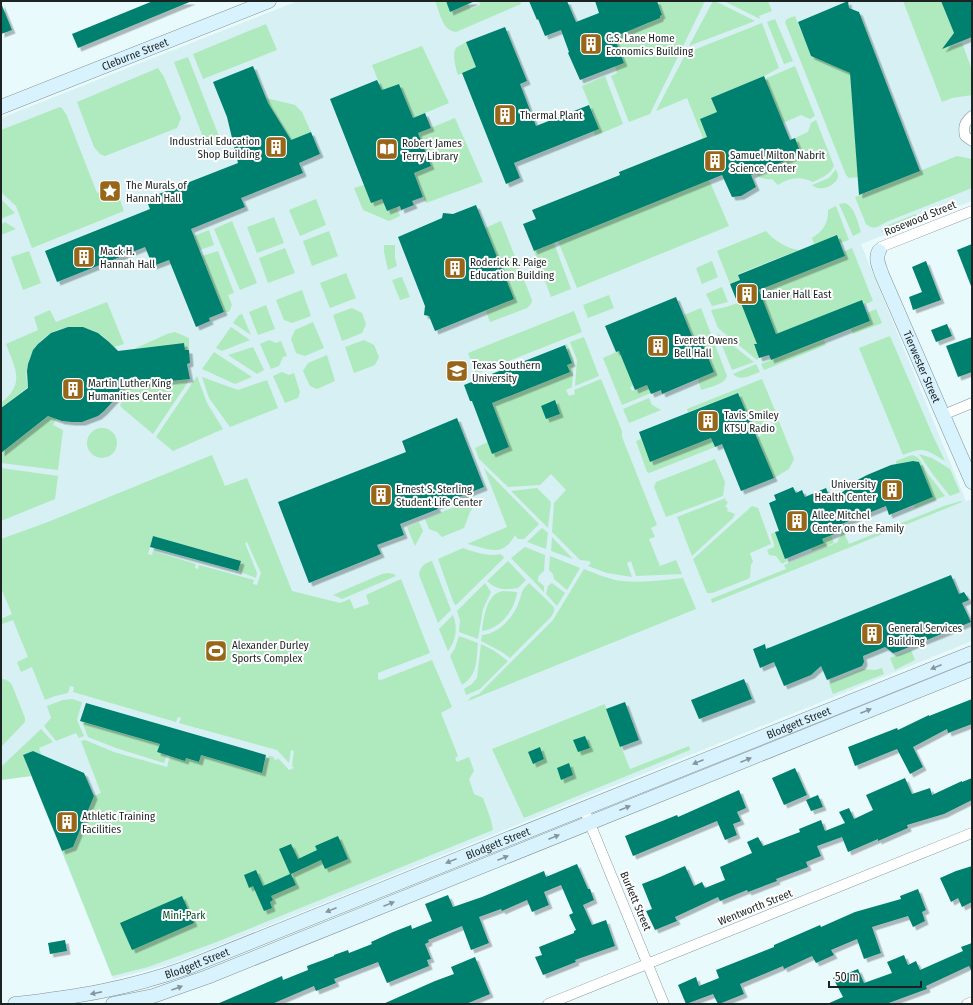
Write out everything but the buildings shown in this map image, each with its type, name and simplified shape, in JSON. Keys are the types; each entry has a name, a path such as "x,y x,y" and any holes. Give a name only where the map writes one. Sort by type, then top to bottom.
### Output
{"main road":[{"name":"Cleburne Street","path":"1,107 251,4 269,1"},
{"name":"Tierwester Street","path":"879,251 877,261 972,482"},
{"name":"Blodgett Street","path":"15,1004 75,997 134,985 186,968 972,653"},
{"name":"Blodgett Street","path":"113,1004 141,1001 193,982 972,669"},
{"path":"783,728 789,743"},
{"path":"513,836 519,851"},
{"path":"313,918 318,932"}],"street":[{"path":"972,116 966,121 964,126 965,136 972,141"},
{"name":"Rosewood Street","path":"879,251 886,245 972,210"},
{"path":"943,415 972,403"},
{"name":"Burkett Street","path":"584,809 664,1004"},
{"name":"Wentworth Street","path":"548,1004 972,833"},
{"path":"134,985 141,1001"},
{"path":"967,1004 972,1002"}],"shaded area":[{"name":"Texas Southern University","path":"298,1 972,1 972,201 861,244 966,501 972,499 972,641 225,943 171,964 113,979 31,776 1,780 1,118"}],"green space":[{"path":"435,1 446,1 450,12 468,4 471,9 480,5 479,1 520,1 521,4 456,32 451,31 445,25"},
{"path":"657,1 705,1 650,114 629,122 611,76 617,73 609,27 623,34 629,30 650,23 649,21 660,18 662,15"},
{"path":"713,1 755,21 689,46"},
{"path":"724,1 768,1 772,11 759,16 760,19"},
{"path":"903,1 941,1 955,36 949,45 952,46 962,43 972,70 972,95 952,98 942,102"},
{"path":"795,16 811,56 850,73 858,177 849,178 846,175 785,22 787,19"},
{"path":"775,19 793,61 784,64 767,22"},
{"path":"762,23 779,68 764,76 711,98 717,112 700,119 708,140 698,144 696,141 703,138 687,98 656,111 686,53"},
{"path":"266,24 277,50 203,79 193,54"},
{"path":"466,42 476,67 458,75 454,61 454,53 457,47"},
{"path":"422,46 449,103 413,118 399,84 382,90 372,65"},
{"path":"188,57 220,139 206,145 174,62"},
{"path":"795,66 815,116 810,119 801,115 783,123 765,79"},
{"path":"158,68 164,77 181,118 177,128 105,156 100,154 94,147 77,102"},
{"path":"605,76 623,124 595,136 594,131 599,128 582,86"},
{"path":"266,98 295,105 302,112 311,132 291,140"},
{"path":"60,107 67,116 97,193 115,186 124,211 32,248 16,206 1,192 1,130"},
{"path":"455,118 483,182 426,203 414,173 431,166 418,133"},
{"path":"816,120 834,166 831,171 813,182 796,178 787,180 778,185 772,179 762,178 755,173 801,154 795,138 808,132 811,123"},
{"path":"957,156 972,159 972,188 879,226 872,227 866,224 855,197"},
{"path":"836,169 838,178 831,185 824,188 817,188 812,185 829,178"},
{"path":"709,180 729,226 577,288 558,241"},
{"path":"364,185 382,199 387,211 397,207 400,216 389,221 363,210 354,188"},
{"path":"1,199 15,213 1,219"},
{"path":"316,199 326,225 300,236 289,210"},
{"path":"845,203 854,212 861,232 853,236 839,204"},
{"path":"836,206 849,240 840,243 837,236 814,244 812,238 824,227 828,210"},
{"path":"916,214 918,220 888,231 881,232 886,226"},
{"path":"274,217 284,243 257,253 247,227"},
{"path":"232,221 257,283 240,290 214,229"},
{"path":"501,221 532,300 531,304 527,308 490,322 486,311 513,299 485,228"},
{"path":"5,222 16,229 1,235 1,224"},
{"path":"209,230 214,245 200,250 194,236"},
{"path":"329,231 338,256 312,266 303,241"},
{"path":"766,231 781,244 799,250 738,274 740,280 730,284 717,251"},
{"path":"554,243 571,289 551,297 534,251"},
{"path":"384,245 395,245 395,258 397,266 388,270 384,252"},
{"path":"285,248 295,273 268,283 259,258"},
{"path":"852,248 873,301 863,305 861,301 776,334 759,290 845,256 843,252"},
{"path":"29,251 41,283 23,290 11,257"},
{"path":"218,251 234,293 228,295 232,305 229,312 224,312 202,256"},
{"path":"712,261 718,277 702,284 696,268"},
{"path":"346,273 356,298 330,308 320,283"},
{"path":"402,277 410,297 400,300 392,280"},
{"path":"722,287 728,302 712,306 706,294"},
{"path":"302,290 311,316 292,323 284,320 276,300"},
{"path":"609,295 614,308 588,318 583,305"},
{"path":"107,302 124,344 114,347 100,334 88,329 78,327 57,330 48,335 33,350 27,370 28,387 1,408 1,403 14,389 16,382 15,368 6,344 38,330 34,317 50,310 56,322"},
{"path":"741,302 757,343 754,345 759,358 757,360 718,328 711,310"},
{"path":"266,305 275,329 258,335 249,312"},
{"path":"352,308 362,313 366,324 362,333 342,341 333,315"},
{"path":"701,308 727,376 720,384 701,390 698,379 714,372 700,338 694,341 684,315"},
{"path":"876,309 882,323 853,334 851,329 870,321 867,313"},
{"path":"574,311 582,332 476,374 468,353"},
{"path":"242,314 251,335 233,323 239,315"},
{"path":"313,322 324,348 305,356 296,353 291,339 295,330"},
{"path":"231,327 250,340 222,351 216,348"},
{"path":"175,332 189,338 189,350 185,350 184,343 134,349 167,334"},
{"path":"717,333 754,362 732,370"},
{"path":"890,336 945,461 925,450 910,452 903,455 859,348"},
{"path":"584,337 599,376 575,386 577,360 570,342"},
{"path":"269,340 276,343 281,341 287,356 283,357 279,366 271,369 260,344"},
{"path":"364,340 374,345 379,357 375,365 354,373 345,347"},
{"path":"824,340 826,345 764,370 761,364"},
{"path":"567,344 574,360 572,387 566,390 569,396 575,394 574,390 601,379 657,525 651,528 655,537 649,539 660,566 676,560 682,574 636,576 631,561 627,563 632,577 607,573 588,566 591,563 589,561 580,560 552,532 554,503 566,490 551,474 540,485 508,487 479,459 475,448 488,442 492,453 509,447 492,403 570,372 567,365 572,362 565,345"},
{"path":"253,347 264,370 257,374 228,355"},
{"path":"619,351 640,383 630,387 632,391 647,385 651,393 622,405 603,358"},
{"path":"214,352 252,377 235,384 202,369"},
{"path":"327,355 335,381 317,389 310,386 303,371 308,363"},
{"path":"756,364 760,372 742,378 733,374"},
{"path":"282,372 289,375 294,373 300,392 298,398 285,403 273,376"},
{"path":"197,376 207,403 223,429 173,451 156,437"},
{"path":"202,377 238,390 267,380 278,408 230,427 209,398"},
{"path":"190,379 153,434 120,405 126,395 120,391 121,386"},
{"path":"762,379 777,415 753,431 738,393 688,412 687,409"},
{"path":"649,398 652,405 661,410 629,423 623,409"},
{"path":"50,415 56,419 53,425 63,430 58,470 1,463 1,453"},
{"path":"778,419 794,459 789,469 774,478 759,442 749,446"},
{"path":"102,428 112,433 117,443 112,453 102,458 92,453 87,443 92,433"},
{"path":"711,438 715,447 649,473 647,472 636,441 641,439 651,462"},
{"path":"919,454 932,458 950,469 960,492 950,496"},
{"name":"Mini-Park","path":"212,455 225,486 247,478 292,591 340,603 350,599 354,609 369,604 366,595 401,579 430,653 378,673 378,679 381,680 432,660 452,707 441,713 458,756 455,758 457,762 469,757 474,771 469,779 474,794 483,798 493,830 214,943 148,967 112,976 62,851 73,847 94,796 101,793 81,741 85,740 114,752 167,767 170,756 185,760 186,758 199,762 201,755 261,773 266,758 269,756 274,757 274,759 277,760 278,758 289,770 294,768 292,766 294,751 291,750 289,763 277,750 179,723 181,718 178,717 176,722 73,692 74,687 70,686 68,693 45,700 32,667 21,672 17,662 28,657 13,620 2,624 1,619 12,614 1,588 1,539 48,522","holes":["153,536 241,561 238,571 256,578 257,573 245,543 247,542 261,573 257,585 253,584 254,580 199,565 198,569 195,568 196,564 153,551 152,555 148,554"]},
{"path":"912,455 920,460 928,474 945,496 915,508 914,505 933,497 919,462 913,461 896,464 896,461"},
{"path":"715,459 725,482 723,496 666,517 654,487 656,482"},
{"path":"1,468 58,476 55,499 1,521"},
{"path":"484,468 539,524 524,539 518,539 515,535 505,547 494,550 467,544 507,527"},
{"path":"537,488 551,502 548,528 511,491"},
{"path":"726,498 725,500 728,502 725,507 728,508 727,511 735,514 733,518 692,556 677,517"},
{"path":"474,499 475,504 470,512 464,528 442,537 437,532 429,529 425,519"},
{"path":"962,502 712,603 711,599 786,569 784,565 838,542 843,531 849,544 944,506"},
{"path":"752,506 758,508 771,544 750,553 753,562 751,564 750,577 748,579 712,593 707,593 693,559"},
{"path":"419,522 423,531 415,546 407,527"},
{"path":"542,528 548,533 546,549 527,542"},
{"path":"775,532 787,561 782,564 776,556 769,555 767,550 774,547 771,534"},
{"path":"831,535 834,543 812,551 811,548 823,543 822,539"},
{"path":"552,537 573,559 551,551"},
{"path":"525,547 545,555 544,571 538,577 538,581 544,586 544,592 511,558"},
{"path":"463,548 486,554 500,554 504,557 455,605 438,559"},
{"path":"550,556 580,568 567,590 554,579 553,574 549,570"},
{"path":"432,561 451,610 438,623 419,575 423,566"},
{"path":"508,561 526,580 518,588 509,589 497,588 490,584 487,581"},
{"path":"584,569 608,578 630,582 683,578 696,609 468,701 471,697 479,694 553,620"},
{"path":"388,573 396,576 342,599 333,595 382,574"},
{"path":"485,583 491,592 483,609 478,639 459,632 460,620 457,611"},
{"path":"529,583 552,605 554,611 551,617 510,658 481,641 482,635 494,632 505,624 517,608 523,590"},
{"path":"552,583 565,593 557,606 546,594 548,586"},
{"path":"503,591 517,592 516,599 510,612 506,618 495,627 482,631 489,601 497,593"},
{"path":"453,615 456,629 453,643 448,651 439,629"},
{"path":"459,636 478,643 474,672 462,685 450,656 455,648"},
{"path":"481,644 493,650 508,661 480,689 466,695 464,689 472,684 477,678"},
{"path":"911,650 915,660 895,670 890,658"},
{"path":"882,668 884,674 833,694 829,683 863,669 875,670"},
{"path":"1,679 7,680 12,685 25,718 25,722 1,747"},
{"path":"72,699 82,702 77,720 84,736 79,738 76,733 56,741 44,726 51,718 47,706 63,700"},
{"path":"605,704 630,769 689,746 690,750 524,818 492,749"},
{"path":"82,722 160,744 157,752 167,755 164,763 116,748 88,737"},
{"path":"41,729 53,742 39,748 41,754 33,751 23,755 31,776 1,780 1,767"}],"place":[{"name":"C.S. Lane Home Economics Building","path":"591,44"},
{"name":"Thermal Plant","path":"505,115"},
{"name":"Industrial Education Shop Building","path":"276,147"},
{"name":"Robert James Terry Library","path":"387,149"},
{"name":"Samuel Milton Nabrit Science Center","path":"715,161"},
{"name":"The Murals of Hannah Hall","path":"110,191"},
{"name":"Mack H. Hannah Hall","path":"84,257"},
{"name":"Roderick R. Paige Education Building","path":"455,268"},
{"name":"Lanier Hall East","path":"747,294"},
{"name":"Everett Owens Bell Hall","path":"658,346"},
{"name":"Texas Southern University","path":"457,371"},
{"name":"Martin Luther King Humanities Center","path":"73,389"},
{"name":"Tavis Smiley KTSU Radio","path":"708,421"},
{"name":"University Health Center","path":"892,490"},
{"name":"Ernest S. Sterling Student Life Center","path":"381,495"},
{"name":"Allee Mitchel Center on the Family","path":"797,521"},
{"name":"General Services Building","path":"872,634"},
{"name":"Alexander Durley Sports Complex","path":"216,651"},
{"name":"Athletic Training Facilities","path":"67,822"}]}
